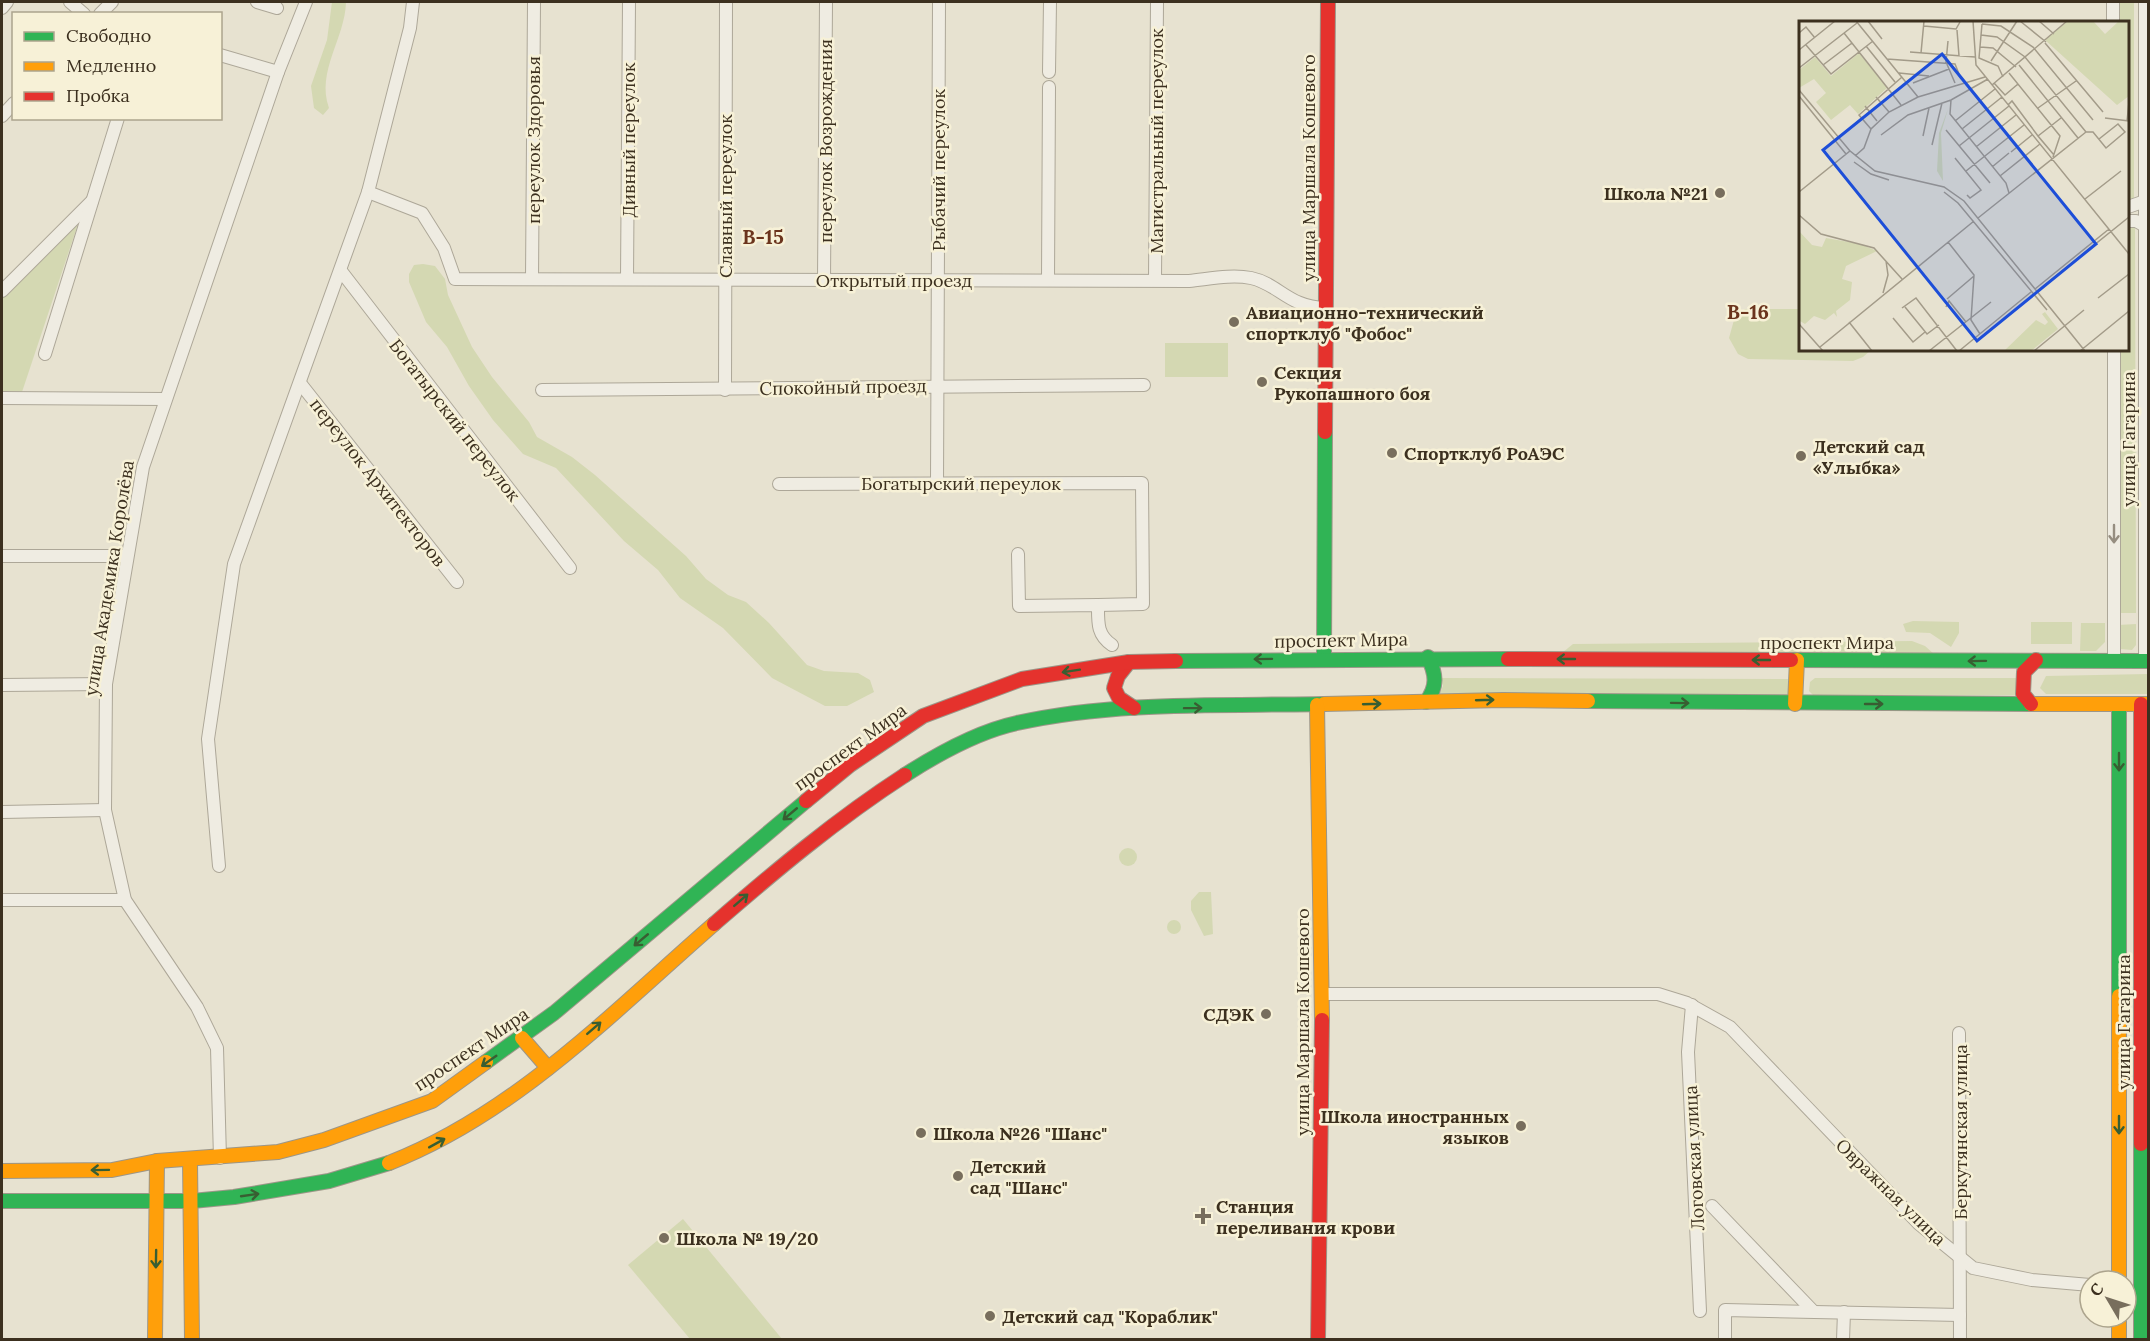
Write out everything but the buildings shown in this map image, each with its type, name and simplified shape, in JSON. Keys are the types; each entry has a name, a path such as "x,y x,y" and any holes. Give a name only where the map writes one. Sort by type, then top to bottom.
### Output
{"main road":[{"name":"улица Маршала Кошевого","path":"1323,658 1326,2"},
{"path":"1426,702 1434,692 1437,676 1428,657"},
{"name":"проспект Мира","path":"2,1171 112,1170 157,1161 278,1152 324,1140 432,1101 522,1038 850,765 923,716 1022,679 1129,662 1323,658 2147,661"},
{"path":"1795,704 1797,660"},
{"path":"2031,704 2023,694 2024,672 2036,660"},
{"path":"1129,662 1117,675 1113,686 1118,699 1134,708"},
{"path":"2,1201 192,1201 287,1190 369,1171 428,1148 484,1116 548,1068 763,881 869,798 939,753 1014,723 1108,709 1503,700 1795,704 2145,704"},
{"name":"улица Гагарина","path":"2119,704 2120,1269"},
{"name":"улица Гагарина","path":"2141,1340 2145,704"},
{"name":"улица Маршала Кошевого","path":"1315,705 1322,994 1317,1340"},
{"path":"1315,705 1317,1340"},
{"path":"522,1038 548,1068"},
{"path":"190,1160 192,1340"},
{"path":"155,1340 157,1161"}],"street":[{"path":"2,8 7,2"},
{"path":"70,2 82,12"},
{"path":"257,2 277,8"},
{"name":"улица Академика Королёва","path":"220,1158 217,1048 197,1007 125,900 105,810 106,684 143,467 278,72 306,2"},
{"path":"219,866 208,739 234,564 368,192 410,28 413,2"},
{"name":"переулок Здоровья","path":"532,279 534,2"},
{"name":"Дивный переулок","path":"627,279 629,2"},
{"name":"Славный переулок","path":"725,390 726,2"},
{"name":"переулок Возрождения","path":"824,280 826,2"},
{"name":"Рыбачий переулок","path":"937,482 939,2"},
{"path":"1050,2 1050,72"},
{"name":"Магистральный переулок","path":"1155,280 1157,2"},
{"path":"2113,2 2113,21"},
{"name":"улица Гагарина","path":"2145,2 2147,661"},
{"path":"222,56 278,72"},
{"path":"1048,280 1049,87"},
{"path":"45,354 117,120"},
{"name":"Открытый проезд","path":"368,192 422,213 444,248 455,279 1155,280 1253,278 1293,301 1323,308"},
{"path":"2,291 94,199"},
{"path":"2129,206 2145,201"},
{"path":"2129,220 2145,226"},
{"name":"Богатырский переулок","path":"341,271 570,568"},
{"name":"улица Гагарина","path":"2114,351 2114,660"},
{"name":"переулок Архитекторов","path":"300,382 457,582"},
{"name":"Спокойный проезд","path":"542,390 1144,385"},
{"path":"2,398 165,399"},
{"name":"Богатырский переулок","path":"779,484 1142,483 1143,604 1098,605"},
{"path":"1018,554 1019,606 1098,605 1098,627 1104,639 1112,645"},
{"path":"2,556 128,556"},
{"path":"2,685 106,684"},
{"path":"2,812 105,810"},
{"path":"2,900 125,900"},
{"name":"Овражная улица","path":"1322,994 1658,994 1692,1005 1730,1027 1917,1223 1973,1269 2032,1280 2078,1284"},
{"name":"Логовская улица","path":"1692,1005 1688,1052 1700,1311"},
{"name":"Беркутянская улица","path":"1959,1033 1960,1340"},
{"name":"Логовская улица","path":"1712,1206 1812,1310"},
{"path":"1725,1340 1725,1310 1812,1310 1960,1315"},
{"path":"1843,1340 1844,1312"}],"green space":[{"path":"332,2 346,2 341,29 328,68 326,94 329,108 323,115 314,108 311,86 327,40"},
{"path":"2116,2 2134,2 2134,200 2129,202 2129,21 2116,21"},
{"path":"76,220 78,224 21,395 2,395 2,296"},
{"path":"2129,225 2135,228 2136,613 2118,613 2118,351 2129,351"},
{"path":"414,265 435,266 445,279 448,295 472,347 492,377 529,422 537,437 572,457 595,475 686,556 706,579 728,595 746,602 769,623 807,665 824,671 858,673 870,680 874,692 847,706 825,706 772,678 723,628 680,598 658,570 624,541 556,468 523,454 493,420 469,386 447,347 426,322 409,282 409,274"},
{"path":"1745,309 1799,309 1799,351 1870,351 1853,361 1748,359 1738,354 1729,338 1734,320"},
{"path":"1165,343 1228,343 1228,377 1165,377"},
{"path":"1913,621 1959,622 1959,633 1951,647 1930,633 1906,632 1903,624"},
{"path":"2031,622 2072,622 2072,644 2031,644"},
{"path":"2081,623 2105,623 2105,642 2096,651 2080,651"},
{"path":"2136,624 2136,645 2132,650 2120,649 2118,625"},
{"path":"1912,641 1925,646 1934,654 1557,657 1573,644"},
{"path":"2148,674 2148,694 2046,694 2040,688 2046,676"},
{"path":"1440,678 1788,679 1788,696 1438,697 1443,686"},
{"path":"1815,678 2019,678 2019,695 1813,695 1809,691 1810,682"},
{"path":"1124,848 1132,848 1137,853 1135,864 1124,866 1119,861 1119,853"},
{"path":"1199,892 1211,892 1213,934 1204,936 1191,910 1191,901"},
{"path":"1174,920 1179,922 1181,927 1179,932 1174,934 1169,932 1167,927 1169,922"},
{"path":"683,1219 782,1339 690,1339 628,1265"}],"traffic: fast":[{"path":"1324,658 1325,432"},
{"path":"1426,702 1434,685 1433,669 1428,657"},
{"path":"1176,661 1508,659"},
{"path":"1791,660 2148,661"},
{"path":"1588,701 2031,704"},
{"path":"905,775 944,752 988,732 1017,723 1054,716 1169,706 1324,704"},
{"path":"2119,704 2119,996"},
{"path":"486,1062 554,1013 806,801"},
{"path":"2141,1144 2141,1340"},
{"path":"2,1201 192,1201 234,1197 329,1181 389,1163"}],"traffic: slow":[{"path":"1795,704 1797,660"},
{"path":"1324,704 1503,700 1588,701"},
{"path":"2031,704 2148,704"},
{"path":"1317,705 1322,1020"},
{"path":"389,1163 435,1142 479,1117 521,1089 600,1025 714,924"},
{"path":"2119,996 2119,1269"},
{"path":"522,1038 548,1068"},
{"path":"2,1171 112,1170 157,1161 278,1152 324,1140 432,1101 486,1062"},
{"path":"190,1160 192,1340"},
{"path":"155,1340 157,1161"},
{"path":"2119,1329 2119,1340"}],"traffic: jam":[{"path":"1325,432 1328,2"},
{"path":"1508,659 1791,660"},
{"path":"2031,704 2023,694 2024,672 2036,660"},
{"path":"806,801 850,765 923,716 1022,679 1129,662 1176,661"},
{"path":"1129,662 1118,676 1114,688 1119,698 1134,708"},
{"path":"2141,704 2141,1144"},
{"path":"714,924 807,846 855,809 905,775"},
{"path":"1318,1340 1322,1020"}],"place":[{"name":"Школа №21","path":"1720,193"},
{"name":"Авиационно-технический спортклуб \"Фобос\"","path":"1234,322"},
{"name":"Секция Рукопашного боя","path":"1262,382"},
{"name":"Спортклуб РоАЭС","path":"1392,453"},
{"name":"Детский сад «Улыбка»","path":"1801,456"},
{"name":"СДЭК","path":"1266,1014"},
{"name":"Школа иностранных языков","path":"1521,1126"},
{"name":"Школа №26 \"Шанс\"","path":"921,1133"},
{"name":"Детский сад \"Шанс\"","path":"958,1176"},
{"name":"Станция переливания крови","path":"1203,1216"},
{"name":"Школа № 19/20","path":"664,1238"},
{"name":"Детский сад \"Кораблик\"","path":"990,1316"}],"district":[{"name":"В-15","path":"763,236"},
{"name":"В-16","path":"1748,311"}]}
